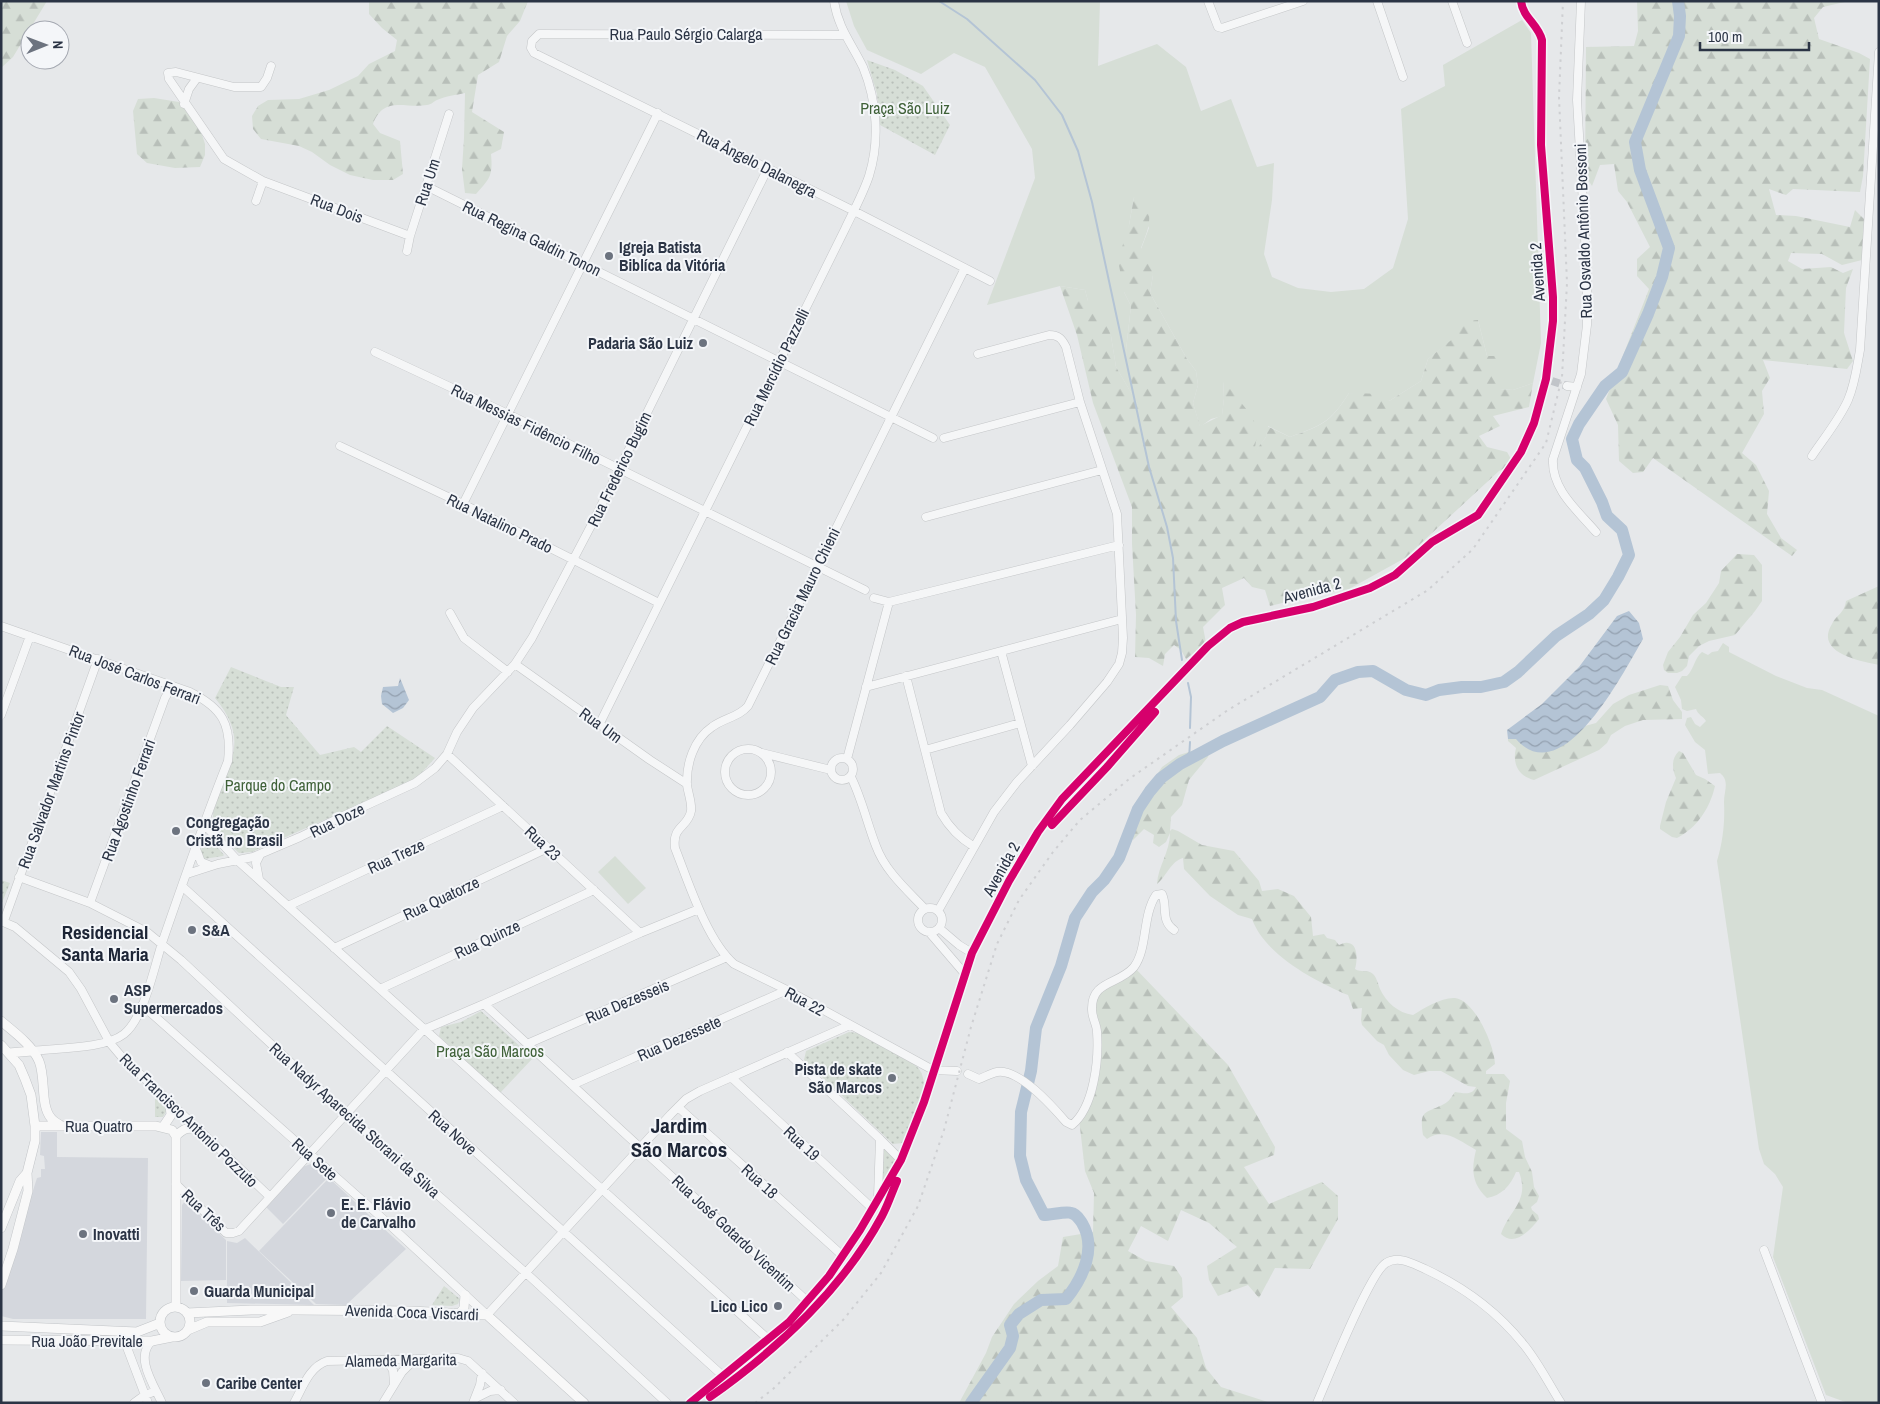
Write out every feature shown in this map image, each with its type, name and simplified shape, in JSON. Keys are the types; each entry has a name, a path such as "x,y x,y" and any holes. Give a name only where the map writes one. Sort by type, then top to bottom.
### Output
{"main road":[{"path":"1,1021 38,1058 42,1069 47,1111 51,1119 60,1126"},
{"path":"1,1045 19,1066 25,1079 31,1095 35,1126 35,1141 27,1173 28,1191 13,1249 1,1285"},
{"path":"9,1053 32,1051"},
{"path":"170,1104 171,1114 163,1127 172,1130 176,1136 176,1307"},
{"name":"Rua Quatro","path":"35,1126 163,1127"},
{"path":"176,1136 188,1127 198,1129"},
{"path":"1,1228 20,1181 27,1173"},
{"path":"460,1313 464,1308 465,1295"},
{"path":"188,1330 190,1319 180,1308 171,1308 162,1314 160,1323 163,1332 172,1337 182,1336 188,1330 207,1322 260,1322 296,1310"},
{"name":"Avenida Coca Viscardi","path":"187,1314 251,1310 296,1310 487,1315 584,1403"},
{"path":"1,1326 123,1337 160,1323"},
{"name":"Rua João Previtale","path":"1,1340 123,1337 152,1341 172,1337"}],"street":[{"name":"Rua Mercídio Pazzelli","path":"600,723 854,211 869,177 875,152 876,122 872,95 863,69 852,46 844,35 834,1"},
{"path":"1208,1 1218,27 1222,28 1303,1"},
{"path":"1377,1 1403,77"},
{"path":"1452,1 1467,43"},
{"name":"Avenida 2","path":"690,1403 789,1322 829,1276 873,1209 901,1160 924,1102 972,953 1009,880 1038,832 1062,799 1208,646 1230,628 1243,622 1313,607 1370,588 1395,575 1432,542 1478,515 1521,452 1534,423 1549,380 1553,321 1542,145 1542,40 1538,28 1524,15 1522,1"},
{"name":"Rua Osvaldo Antônio Bossoni","path":"1581,1 1577,100 1587,273 1587,325 1581,374 1553,459 1552,470 1555,480 1563,493 1596,532"},
{"name":"Rua Paulo Sérgio Calarga","path":"532,41 539,34 844,35"},
{"name":"Rua Ângelo Dalanegra","path":"532,41 531,48 534,53 768,168 990,281"},
{"path":"1812,456 1848,398 1860,350 1876,156 1879,52"},
{"name":"Rua Dois","path":"271,66 267,78 261,87 234,87 176,72 168,73 171,84 224,160 263,181 410,236"},
{"path":"184,104 189,89 197,78"},
{"name":"Rua Um","path":"407,251 410,236 449,114"},
{"path":"463,504 658,114"},
{"name":"Rua Frederico Bugim","path":"447,754 457,732 473,708 515,664 532,638 574,560 768,168"},
{"path":"256,201 263,181"},
{"name":"Rua Regina Galdin Tonon","path":"426,186 933,438"},
{"name":"Rua Gracia Mauro Chieni","path":"699,909 675,848 674,838 689,816 691,808 687,784 688,769 694,748 701,736 711,727 727,718 742,713 748,706 965,268"},
{"path":"938,911 973,846 994,812 1017,782 1095,697 1115,670 1122,653 1119,545 1116,514 1080,402 1066,347 1062,339 1056,335 1049,335 978,354"},
{"name":"Rua Messias Fidêncio Filho","path":"375,352 508,414 865,590"},
{"path":"1567,386 1577,388"},
{"path":"944,438 1080,402"},
{"name":"Rua Natalino Prado","path":"340,446 463,504 659,602"},
{"path":"926,517 1102,470"},
{"path":"874,598 889,602 1119,545"},
{"path":"847,759 889,602"},
{"path":"450,613 464,638 508,672"},
{"path":"866,687 1122,620"},
{"name":"Rua José Carlos Ferrari","path":"1,626 190,692 208,701 226,726 230,743 228,761 204,824 142,1005 126,1033 110,1043"},
{"path":"1,715 30,636"},
{"path":"1001,651 1032,766"},
{"name":"Rua Salvador Martins Pintor","path":"3,921 98,659"},
{"name":"Rua Um","path":"515,664 600,723 656,765 687,784"},
{"path":"906,676 941,813 950,828 961,839 973,846"},
{"name":"Rua Agostinho Ferrari","path":"164,682 165,698"},
{"name":"Rua Agostinho Ferrari","path":"90,903 165,698 172,686"},
{"path":"925,750 1020,723"},
{"path":"762,753 770,765 769,781 764,788 750,795 735,791 726,779 725,772 730,758 741,750 755,750 831,770"},
{"name":"Rua 23","path":"447,754 640,933"},
{"name":"Rua Doze","path":"187,874 215,865 260,855 415,783 435,768 447,754"},
{"path":"841,758 847,759 854,767 851,777 847,780 836,779 831,770 832,764 841,758"},
{"path":"851,777 859,793 876,846 885,865 925,909"},
{"name":"Rua Treze","path":"288,906 504,806"},
{"path":"204,824 216,840 238,861 423,1030 768,1339"},
{"path":"216,840 207,838 197,846 200,862 215,865 225,859 226,849"},
{"name":"Rua Quatorze","path":"334,948 548,848"},
{"path":"260,855 256,863 256,872 260,880"},
{"name":"Rua Nadyr Aparecida Storani da Silva","path":"19,877 90,903 138,926 181,960 345,1113 526,1273 667,1403"},
{"name":"Rua Nove","path":"183,887 723,1376"},
{"name":"Rua Quinze","path":"380,989 594,890"},
{"path":"968,1074 979,1078 998,1072 1009,1074 1038,1092 1066,1122 1072,1125 1079,1119 1088,1100 1096,1071 1098,1031 1092,1010 1095,994 1106,984 1121,978 1134,967 1140,955 1150,904 1156,895 1162,894 1165,900 1165,920 1168,926 1174,930"},
{"path":"929,932 939,928 942,920 938,911 934,908 925,909 919,917 919,922 924,930 929,932 965,974"},
{"path":"269,1196 423,1030 640,933 699,909"},
{"name":"Rua 22","path":"699,909 726,957 734,964 787,990 933,1070"},
{"name":"Rua Francisco Antonio Pozzuto","path":"3,921 15,926 70,972 110,1043 121,1056 269,1196"},
{"path":"939,928 972,953"},
{"name":"Rua Dezesseis","path":"527,1044 726,957"},
{"name":"Rua Dezessete","path":"572,1085 787,990"},
{"name":"Rua José Gotardo Vicentim","path":"484,1004 807,1301"},
{"name":"Rua Sete","path":"142,1005 487,1315"},
{"path":"487,1315 678,1107 700,1090 850,1025"},
{"path":"32,1051 110,1043"},
{"path":"787,1052 901,1160"},
{"path":"933,1070 957,1071"},
{"name":"Rua 19","path":"731,1077 873,1209"},
{"name":"Rua 18","path":"678,1107 843,1256"},
{"path":"878,1200 880,1139"},
{"name":"Rua Três","path":"176,1184 226,1233 232,1234 239,1231 269,1196"},
{"path":"1764,1250 1822,1403"},
{"path":"1317,1403 1350,1326 1376,1274 1385,1263 1400,1259 1450,1281 1488,1307 1525,1346 1560,1403"},
{"path":"123,1337 148,1403"},
{"path":"152,1341 146,1348 144,1362 162,1403"},
{"name":"Alameda Margarita","path":"294,1403 312,1370 319,1364 327,1361 464,1359 514,1403"},
{"path":"383,1403 394,1384 406,1368 415,1360"},
{"path":"388,1361 393,1370 394,1384"},
{"path":"474,1400 482,1373"},
{"path":"474,1400 490,1391 501,1390"},
{"path":"134,1403 145,1395 156,1391"}],"shaded area":[{"name":"Inovatti","path":"41,1132 57,1132 57,1157 148,1158 146,1319 13,1319 1,1316 1,1290 37,1178 41,1177 41,1169 45,1169 44,1156 40,1155"},
{"path":"311,1164 316,1165 328,1177 283,1224 266,1207 302,1167"},
{"name":"E. E. Flávio de Carvalho","path":"329,1178 406,1249 346,1305 316,1304 259,1251"},
{"path":"185,1201 226,1240 226,1280 181,1281 182,1205"},
{"path":"245,1238 314,1305 227,1303 227,1241 237,1243"}],"green space":[{"path":"1,1 47,1 35,20 20,20 20,45 13,57 1,68"},
{"path":"369,1 528,1 520,21 507,36 499,62 478,75 472,112 504,132 501,149 491,154 490,176 476,194 465,193 462,169 465,93 444,98 428,105 389,106 378,115 373,124 380,133 400,141 403,174 393,180 373,180 350,175 299,146 261,139 253,129 252,116 258,106 268,100 299,99 329,90 358,76 369,64 395,51 397,40 369,14"},
{"path":"846,1 1100,1 1098,66 1157,44 1186,67 1201,111 1231,99 1257,167 1274,163 1272,200 1264,254 1272,277 1298,288 1331,292 1364,289 1393,268 1408,219 1401,109 1445,86 1443,65 1522,20 1531,33 1541,343 1533,383 1513,390 1499,389 1487,356 1478,320 1428,359 1421,381 1389,401 1349,393 1336,411 1318,426 1290,437 1268,426 1266,437 1254,454 1223,381 1222,416 1211,419 1200,427 1193,403 1198,385 1196,371 1187,359 1150,293 1153,275 1141,249 1149,228 1134,197 1129,225 1124,292 1131,306 1126,350 1141,410 1116,367 1111,336 1088,301 1085,290 1060,286 987,305 1035,178 1032,149 985,67 954,53 921,74 867,50 854,26"},
{"path":"1637,1 1849,1 1823,7 1814,18 1819,39 1859,53 1870,59 1863,176 1860,192 1793,189 1786,195 1769,189 1776,215 1796,216 1850,227 1855,210 1864,219 1862,260 1842,265 1822,254 1791,253 1788,261 1802,269 1831,267 1843,273 1853,269 1846,288 1844,333 1853,361 1847,369 1763,360 1770,378 1762,391 1764,414 1742,453 1756,465 1769,491 1767,514 1781,538 1797,550 1792,556 1653,458 1643,472 1633,473 1619,461 1618,425 1606,399 1649,289 1637,276 1637,259 1650,247 1627,202 1618,191 1614,164 1600,165 1592,186 1585,175 1586,47 1634,46 1638,31"},
{"name":"Praça São Luiz","path":"867,60 895,70 923,86 950,125 935,155 880,125 877,94"},
{"path":"154,98 179,102 197,119 205,144 205,155 200,167 175,168 147,163 137,154 133,111 138,99"},
{"path":"1134,197 1147,202 1148,226 1141,248 1151,259 1153,275 1150,293 1187,359 1196,371 1198,385 1193,403 1200,426 1222,415 1224,398 1223,380 1251,415 1258,430 1254,453 1266,437 1267,426 1290,437 1325,422 1349,393 1384,394 1389,401 1421,381 1428,359 1455,337 1465,321 1478,320 1487,356 1499,356 1500,389 1513,390 1533,383 1529,407 1493,416 1500,426 1479,436 1487,447 1507,452 1511,459 1505,468 1499,471 1405,558 1349,589 1270,606 1265,590 1252,587 1244,578 1222,588 1225,605 1203,627 1206,643 1186,659 1181,650 1174,645 1165,654 1163,666 1149,658 1135,657 1136,615 1132,507 1093,403 1077,335 1060,286 1085,290 1088,301 1100,303 1111,336 1116,367 1139,406 1130,382 1126,350 1131,306 1124,292 1118,260 1129,225"},
{"path":"1737,554 1754,555 1762,565 1762,601 1735,635 1709,641 1699,646 1689,656 1687,666 1682,671 1668,673 1664,670 1663,665 1668,652 1680,637 1693,615 1706,603 1719,583 1721,571"},
{"path":"1879,586 1879,665 1842,654 1834,649 1829,642 1828,634 1832,624 1844,609 1846,601"},
{"path":"1723,643 1729,647 1729,652 1776,676 1807,688 1822,690 1879,716 1879,1403 1848,1403 1826,1395 1773,1257 1783,1187 1775,1174 1764,1164 1759,1149 1717,861 1723,832 1726,783 1720,773 1708,774 1705,750 1695,742 1685,725 1687,718 1691,717 1695,724 1700,727 1706,721 1696,709 1687,711 1682,709 1681,700 1675,687 1682,676 1687,676 1702,652 1708,655 1718,651"},
{"name":"Parque do Campo","path":"231,667 281,687 294,687 286,715 320,755 354,747 361,752 387,726 435,758 415,780 252,852 239,853 216,830 213,821 213,814 229,767 234,745 231,723 215,698"},
{"path":"1660,685 1668,686 1673,700 1682,712 1682,719 1643,720 1625,726 1611,735 1607,743 1599,750 1534,780 1520,772 1515,759 1516,748 1508,741 1508,737 1570,730 1596,723 1613,704 1629,695"},
{"path":"1204,749 1209,753 1208,757 1189,780 1182,805 1171,817 1170,831 1172,829 1178,831 1202,845 1234,851 1259,881 1262,891 1278,889 1294,896 1311,917 1313,936 1324,934 1327,938 1335,940 1339,945 1352,944 1356,950 1355,969 1373,974 1386,998 1402,1012 1413,1015 1439,1001 1455,998 1470,1007 1476,1015 1488,1036 1494,1056 1495,1064 1486,1071 1486,1074 1504,1074 1510,1081 1506,1103 1506,1129 1522,1141 1525,1157 1532,1172 1534,1187 1539,1196 1537,1202 1531,1207 1539,1219 1522,1236 1512,1239 1506,1238 1501,1234 1521,1198 1522,1182 1519,1172 1516,1172 1501,1192 1487,1198 1478,1187 1474,1176 1476,1150 1458,1139 1446,1135 1440,1134 1427,1139 1423,1135 1423,1116 1428,1111 1446,1103 1455,1092 1470,1093 1476,1087 1468,1086 1441,1071 1429,1071 1414,1075 1403,1070 1389,1055 1384,1045 1377,1041 1362,1025 1362,1008 1353,1009 1348,995 1307,974 1279,955 1259,932 1252,919 1238,915 1210,896 1184,869 1183,858 1175,862 1157,884 1170,833 1166,842 1159,847 1153,843 1154,835 1144,829 1133,840 1132,827 1137,805 1162,767 1179,755"},
{"path":"1679,751 1683,753 1696,775 1715,786 1710,802 1702,816 1691,829 1677,838 1660,829 1660,826 1666,802 1676,778 1673,764"},
{"path":"207,840 212,841 224,855 204,859 200,852"},
{"path":"615,856 646,888 628,904 598,872"},
{"path":"1,880 10,883 1,905"},
{"path":"1134,967 1228,1065 1275,1147 1274,1155 1244,1167 1269,1204 1322,1182 1338,1196 1338,1219 1310,1269 1275,1268 1259,1298 1248,1285 1218,1296 1209,1280 1207,1266 1237,1247 1209,1223 1181,1210 1168,1241 1141,1226 1128,1251 1146,1261 1174,1266 1182,1278 1183,1297 1171,1307 1197,1338 1206,1368 1221,1387 1271,1403 959,1403 986,1353 992,1337 1014,1304 1038,1281 1058,1266 1063,1237 1093,1232 1094,1193 1085,1171 1079,1119 1088,1101 1098,1031 1092,1011 1095,993"},
{"name":"Praça São Marcos","path":"481,1011 533,1058 500,1093 439,1036 441,1027 461,1022"},
{"path":"849,1032 857,1033 899,1054 914,1064 921,1073 924,1087 907,1137 903,1143 893,1144 804,1060 806,1051"},
{"path":"155,1096 163,1102 167,1110 163,1117 155,1117"},
{"path":"882,1146 896,1158 896,1163 881,1189"},
{"path":"444,1286 460,1299 458,1304 452,1306 432,1305"}],"water":[{"path":"1629,611 1639,623 1643,639 1622,676 1590,721 1572,740 1553,751 1534,752 1516,739 1508,739 1507,730 1542,704 1579,667 1617,616"},
{"path":"400,678 409,700 403,708 393,713 382,704 381,696 383,687 398,686"}],"waterway":[{"path":"939,1 967,19 1035,80 1062,115 1078,151 1092,202 1149,467 1167,527 1173,558 1176,621 1182,660"},
{"path":"971,1403 1010,1348 1013,1336 1010,1325 1019,1314 1041,1300 1066,1299 1078,1282 1086,1262 1088,1242 1079,1218 1075,1214 1069,1213 1044,1215 1026,1180 1020,1156 1021,1112 1031,1071 1036,1028 1061,966 1075,918 1092,892 1104,880 1119,858 1138,809 1150,791 1161,778 1180,764 1223,741 1320,697 1335,680 1358,672 1373,671 1406,690 1426,695 1439,690 1481,687 1504,682 1518,672 1556,636 1589,614 1604,600 1618,577 1629,555 1622,530 1607,516 1585,468 1577,460 1572,439 1579,424 1605,386 1622,372 1662,277 1669,248 1640,170 1635,142 1679,36 1680,16 1678,1"},
{"path":"1188,683 1191,697 1190,728"},
{"path":"1189,759 1190,742"}],"tunnel":[{"path":"1552,381 1567,386"}],"railway":[{"path":"755,1403 773,1389 843,1320 881,1273 918,1206 944,1130 971,1027 997,944 1019,900 1053,852 1080,820 1129,779 1228,710 1428,590 1473,549 1546,443 1562,377 1567,283 1559,97 1563,1"}],"cycle path":[{"path":"690,1403 789,1322 829,1276 860,1230 901,1160 924,1102 972,953 1009,881 1038,832 1062,799 1208,646 1230,628 1243,622 1313,607 1370,588 1395,575 1432,542 1478,515 1521,452 1534,423 1546,379 1553,321 1553,297 1541,145 1542,40 1522,7 1521,1"},
{"path":"1052,825 1107,767 1155,712"},
{"path":"710,1397 784,1338 828,1293 866,1243 884,1212 897,1181"}],"place":[{"name":"Igreja Batista Biblíca da Vitória","path":"609,256"},
{"name":"Padaria São Luiz","path":"703,343"},
{"name":"Congregação Cristã no Brasil","path":"176,831"},
{"name":"S&A","path":"192,930"},
{"name":"ASP Supermercados","path":"114,999"},
{"name":"Pista de skate São Marcos","path":"892,1078"},
{"name":"E. E. Flávio de Carvalho","path":"331,1213"},
{"name":"Inovatti","path":"83,1234"},
{"name":"Guarda Municipal","path":"194,1291"},
{"name":"Lico Lico","path":"778,1306"},
{"name":"Caribe Center","path":"206,1383"}],"district":[{"name":"Residencial Santa Maria","path":"105,943"},
{"name":"Jardim São Marcos","path":"679,1138"}]}
